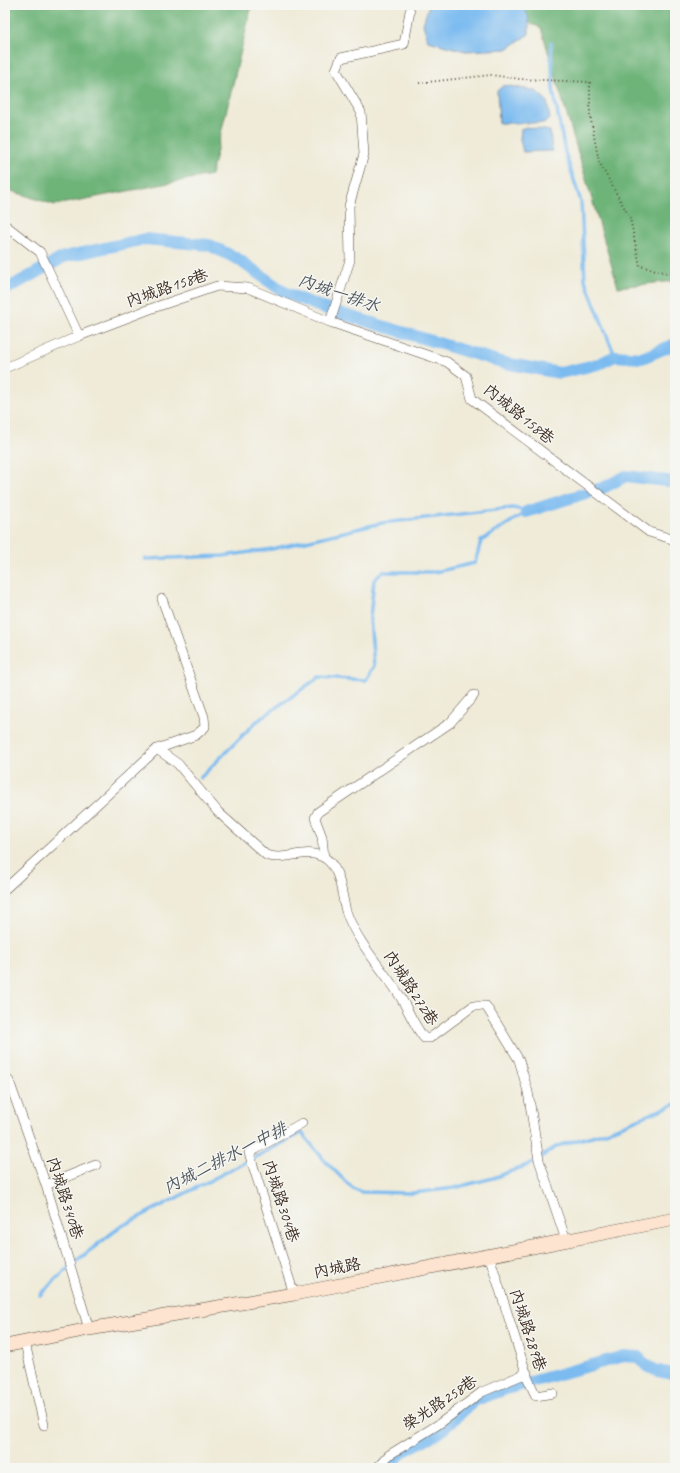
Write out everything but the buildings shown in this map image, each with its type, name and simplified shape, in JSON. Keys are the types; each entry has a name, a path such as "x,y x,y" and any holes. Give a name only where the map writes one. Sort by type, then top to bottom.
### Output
{"street":[{"path":"331,319 350,260 349,206 364,154 361,112 336,70 341,58 404,44 410,11"},
{"path":"5,225 40,252 79,336"},
{"name":"內城路158巷","path":"5,368 79,336 217,286 248,288 447,362 466,376 472,399 649,532 675,540"},
{"path":"5,889 157,749 196,735 205,727 204,717 162,599"},
{"path":"157,749 178,764 218,812 266,855 277,858 302,853 313,853 324,857 322,837 315,818 318,812 450,723 474,695"},
{"name":"內城路272巷","path":"324,857 334,868 353,927 399,995 424,1038 430,1038 473,1006 486,1006 519,1060 528,1092 539,1160 566,1240"},
{"name":"內城路340巷","path":"5,1079 9,1081 46,1185 90,1329"},
{"name":"內城路304巷","path":"294,1294 250,1153 302,1123"},
{"path":"46,1185 96,1165"},
{"name":"內城路","path":"5,1346 90,1329 294,1294 675,1218"},
{"name":"內城路289巷","path":"489,1255 527,1376 536,1396 553,1393"},
{"path":"25,1343 44,1425"},
{"name":"榮光路258巷","path":"376,1468 389,1455 439,1424 482,1392 527,1376"}],"path":[{"path":"419,83 491,75 520,79 590,82 590,115 599,162 630,218 640,266 675,276"}],"green space":[{"path":"5,5 252,5 211,175 55,205 5,189"},
{"path":"489,5 675,5 675,281 618,287 541,28"}],"water":[{"path":"429,5 517,5 522,7 527,13 529,20 529,34 507,49 465,51 428,41 423,24"},
{"path":"504,85 536,91 547,101 550,119 544,123 499,123 497,91"},
{"path":"526,127 550,131 552,151 523,152 520,139 521,129"}],"waterway":[{"path":"551,43 553,89 565,152 581,202 585,280 615,356"},
{"name":"內城一排水","path":"5,290 64,257 145,239 209,245 238,259 284,292 323,308 504,363 560,373 599,364 615,356 642,358 675,344"},
{"path":"526,512 605,487 626,476 675,482"},
{"path":"145,559 223,556 272,549 382,523 513,508 526,511"},
{"path":"200,778 256,722 319,677 366,680 374,666 370,617 374,580 383,572 435,572 475,563 481,541 526,512"},
{"name":"內城二排水一中排","path":"40,1295 75,1262 120,1227 302,1133 325,1161 351,1187 361,1192 413,1193 454,1188 493,1178 533,1163 557,1146 606,1132 675,1104"},
{"path":"386,1468 404,1451 441,1431 474,1401 506,1389 624,1356 638,1357 650,1368 675,1374"}]}
